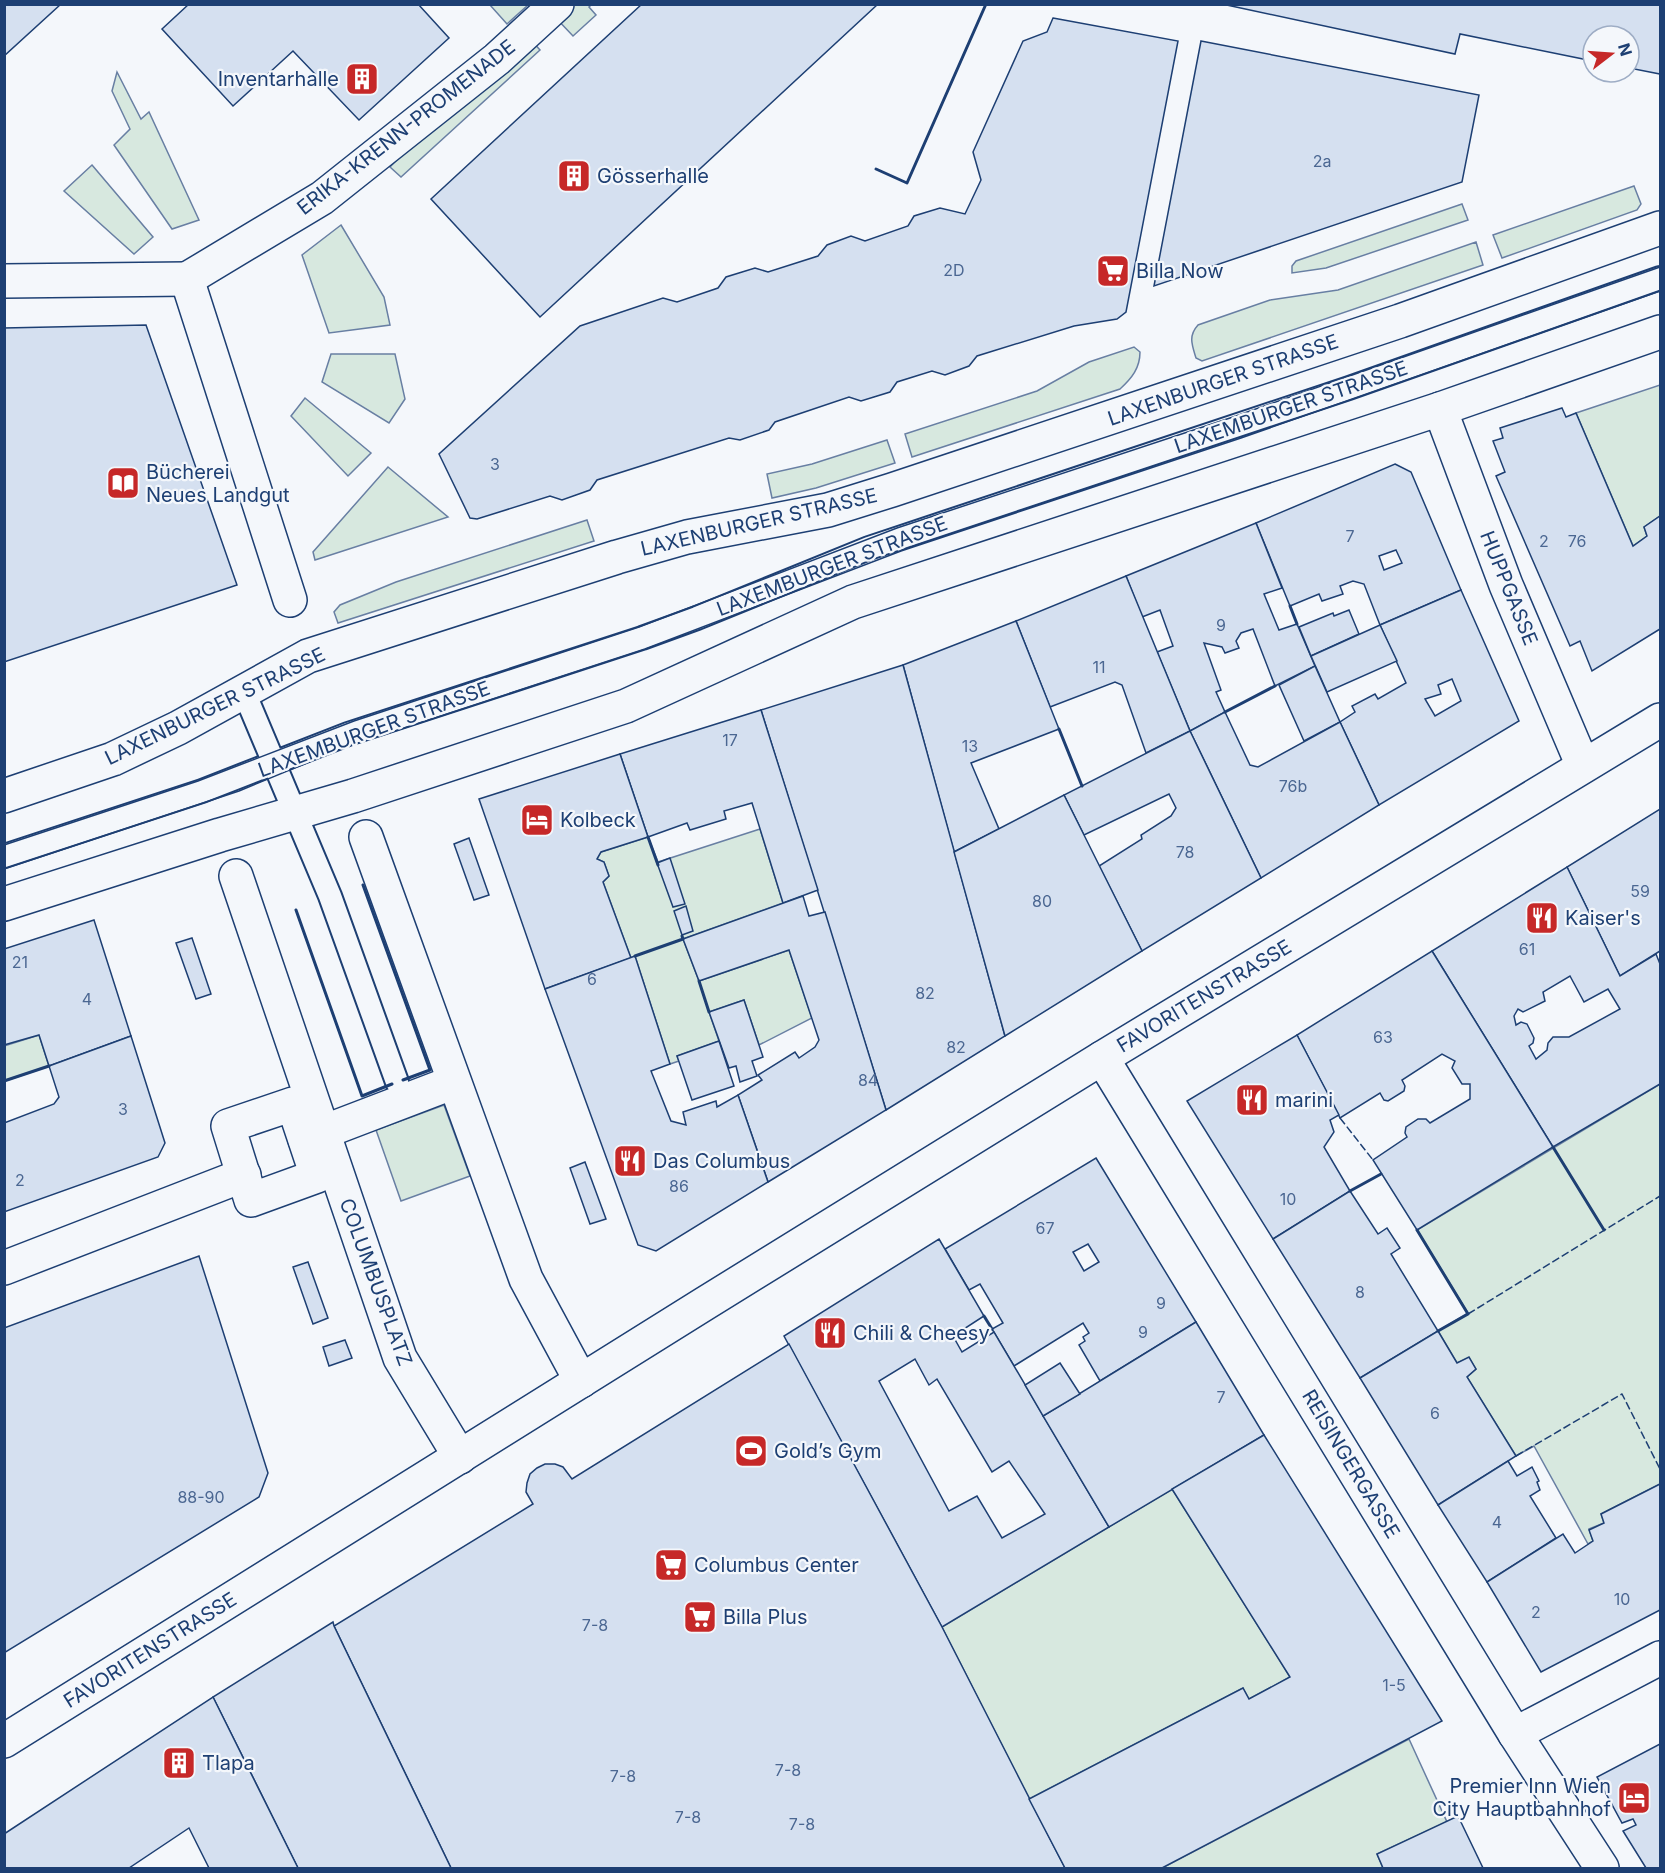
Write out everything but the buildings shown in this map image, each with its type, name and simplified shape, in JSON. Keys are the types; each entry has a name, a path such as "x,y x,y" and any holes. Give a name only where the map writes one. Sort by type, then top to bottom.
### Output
{"street":[{"name":"ERIKA-KRENN-PROMENADE","path":"187,279 322,198 497,59 557,4"},
{"name":"LAXENBURGER STRASSE","path":"4,796 113,759 178,728 308,656 627,554 687,537 828,510 892,490 1389,325 1660,228"},
{"path":"4,281 187,279 290,600"},
{"path":"4,904 626,706 853,602 1440,409 1660,332"},
{"name":"HUPPGASSE","path":"1440,409 1506,585 1583,766"},
{"name":"FAVORITENSTRASSE","path":"581,1381 1102,1058 1660,720"},
{"path":"366,837 526,1279 581,1381 460,1457"},
{"name":"COLUMBUSPLATZ","path":"236,876 314,1135 400,1358 460,1457"},
{"name":"REISINGERGASSE","path":"1102,1058 1515,1734 1602,1869"},
{"path":"314,1135 454,1082"},
{"name":"COLUMBUSPLATZ","path":"292,1104 314,1135 317,1176 251,1200 228,1126 292,1104"},
{"path":"4,1269 244,1175"},
{"name":"FAVORITENSTRASSE","path":"4,1741 460,1457"},
{"path":"1515,1734 1660,1658"}],"lane":[{"name":"LAXEMBURGER STRASSE","path":"4,856 202,791 348,734 697,618 869,548 1338,392 1660,278"},
{"path":"244,692 330,896 397,1082"}],"shaded area":[{"path":"568,4 591,5 589,7 596,15 573,36 555,17"},
{"path":"490,5 528,5 507,24"},
{"path":"530,39 540,50 401,177 390,167 453,101"},
{"path":"117,72 141,119 149,112 199,220 172,229 114,145 130,129 112,91"},
{"path":"92,165 153,237 134,254 64,191"},
{"path":"1634,186 1641,204 1637,210 1502,258 1493,235"},
{"path":"1462,204 1468,220 1326,268 1292,273 1292,266 1296,261"},
{"path":"341,225 384,297 390,325 329,333 302,255"},
{"path":"1476,242 1483,265 1202,361 1196,358 1192,337 1198,325 1270,300 1338,290"},
{"path":"1134,347 1140,352 1139,363 1132,377 1120,389 912,457 905,434 1037,391 1089,362"},
{"path":"331,354 395,354 405,399 389,423 322,382"},
{"path":"1660,385 1660,516 1644,527 1647,536 1633,546 1576,413"},
{"path":"305,398 371,453 348,476 291,416"},
{"path":"887,440 895,463 816,488 772,498 767,474 812,464"},
{"path":"388,467 448,517 315,560 313,552"},
{"path":"587,520 594,541 338,623 334,612 340,605 396,582"},
{"path":"760,829 783,903 683,939 699,981 789,950 812,1018 759,1045 744,1000 709,1012 719,1041 677,1056 679,1061 670,1064 635,956 631,958 603,882 609,876 604,862 597,859 601,852 648,837 658,862"},
{"path":"39,1035 49,1066 5,1081 4,1046"},
{"path":"1660,1084 1660,1484 1601,1514 1604,1523 1589,1529 1593,1541 1588,1544 1534,1446 1516,1456 1467,1377 1476,1369 1469,1358 1457,1363 1438,1331 1468,1313 1417,1230"},
{"path":"444,1105 470,1176 401,1201 376,1130"},
{"path":"1172,1489 1290,1677 1249,1699 1243,1688 1029,1799 942,1627"},
{"path":"1409,1739 1447,1822 1377,1854 1383,1868 1162,1868"}],"tram line":[{"path":"4,845 198,781 354,721 639,627 897,528 1233,417 1660,267"},
{"path":"4,869 239,791 343,748 645,649 901,551 1241,438 1660,291"}],"fence":[{"path":"1340,1118 1373,1160"},
{"path":"1468,1314 1660,1196"},
{"path":"1516,1456 1622,1394 1660,1469"}],"wall":[{"path":"876,169 907,183 986,4"},
{"path":"1290,606 1297,624"},
{"path":"1225,712 1275,686"},
{"path":"1059,729 1082,786"},
{"path":"648,837 658,865"},
{"path":"363,885 430,1070 403,1080"},
{"path":"296,910 362,1096 392,1084"},
{"path":"635,956 683,939 682,936"},
{"path":"699,981 709,1012"},
{"path":"4,1081 49,1066"},
{"path":"1553,1147 1604,1230"},
{"path":"1350,1191 1381,1174"},
{"path":"1417,1230 1468,1314 1438,1331"},
{"path":"984,1316 992,1329"}],"place":[{"name":"Inventarhalle","path":"362,79"},
{"name":"Gösserhalle","path":"574,176"},
{"name":"Billa Now","path":"1113,271"},
{"name":"Bücherei Neues Landgut","path":"123,483"},
{"name":"Kolbeck","path":"537,820"},
{"name":"Kaiser's","path":"1542,918"},
{"name":"marini","path":"1252,1100"},
{"name":"Das Columbus","path":"630,1161"},
{"name":"Chili & Cheesy","path":"830,1333"},
{"name":"Gold’s Gym","path":"751,1451"},
{"name":"Columbus Center","path":"671,1565"},
{"name":"Billa Plus","path":"700,1617"},
{"name":"Tlapa","path":"179,1763"},
{"name":"Premier Inn Wien City Hauptbahnhof","path":"1634,1798"}]}
